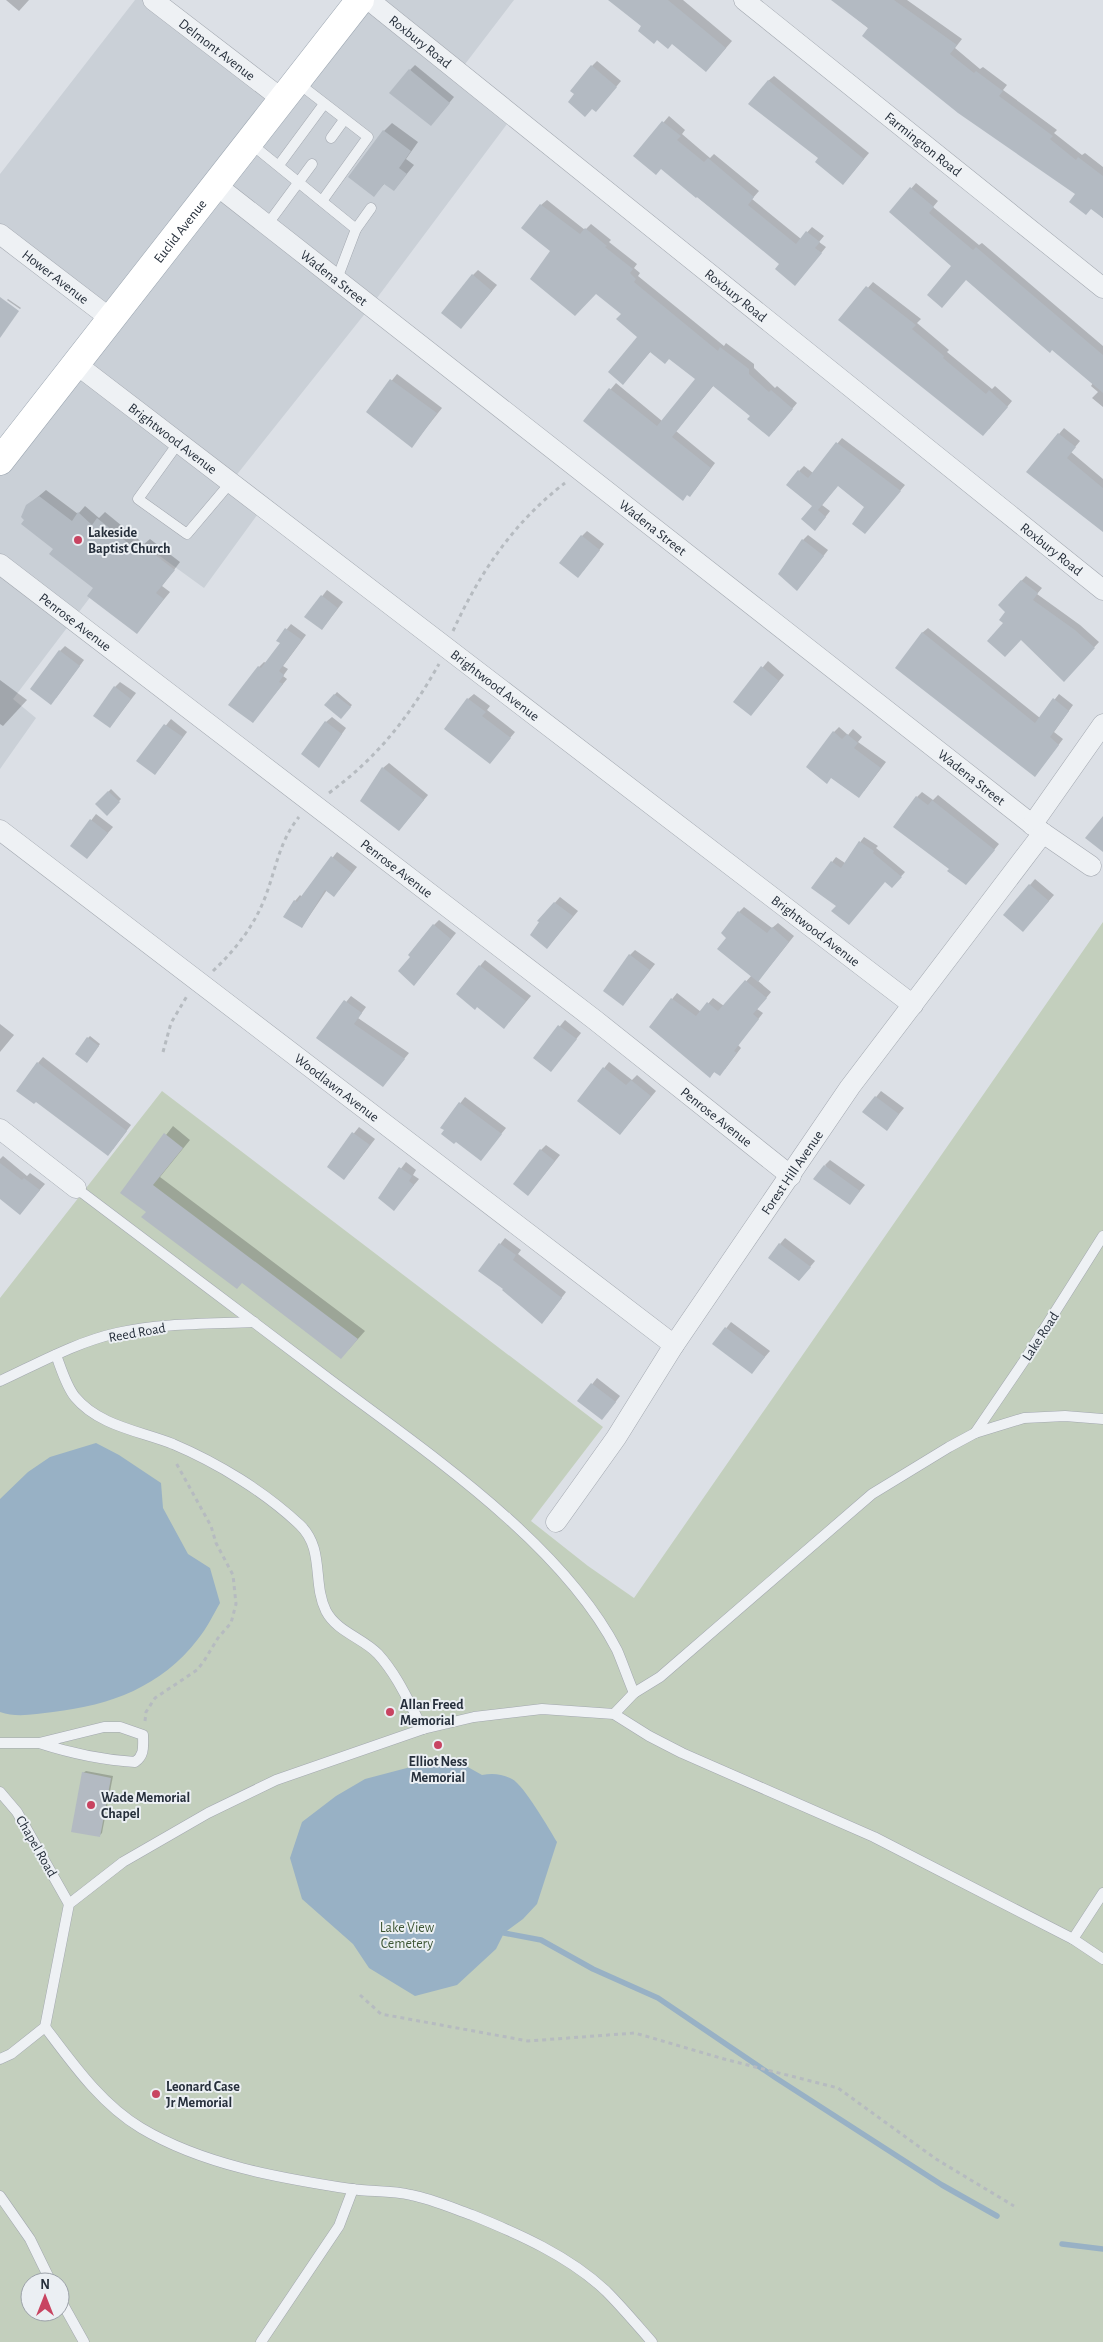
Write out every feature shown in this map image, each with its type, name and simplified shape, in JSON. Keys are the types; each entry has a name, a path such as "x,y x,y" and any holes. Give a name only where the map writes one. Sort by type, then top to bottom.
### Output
{"main road":[{"name":"Euclid Avenue","path":"0,460 360,0"}],"street":[{"name":"Delmont Avenue","path":"153,0 289,90"},
{"name":"Roxbury Road","path":"369,0 1103,590"},
{"name":"Farmington Road","path":"744,0 1103,288"},
{"name":"Wadena Street","path":"216,185 1038,829 1091,866"},
{"name":"Hower Avenue","path":"0,234 111,319"},
{"name":"Brightwood Avenue","path":"76,364 914,1005"},
{"name":"Penrose Avenue","path":"0,564 587,1014 791,1176"},
{"name":"Forest Hill Avenue","path":"556,1522 616,1438 674,1345 850,1087 914,1005 1038,829 1103,724"},
{"name":"Woodlawn Avenue","path":"0,830 674,1345"},
{"path":"0,1129 76,1188"}],"lane":[{"path":"289,90 324,104 368,138 322,201"},
{"path":"279,165 324,104"},
{"path":"331,138 344,120"},
{"path":"249,142 356,229"},
{"path":"267,225 312,164"},
{"path":"337,279 356,229 371,208"},
{"path":"179,442 138,499 187,534 231,482"},
{"path":"76,1188 416,1444 494,1507 560,1570 586,1602 616,1650 634,1693"},
{"name":"Lake Road","path":"975,1433 1024,1361 1103,1236"},
{"name":"Reed Road","path":"0,1381 56,1355 116,1333 179,1325 254,1322"},
{"path":"56,1355 74,1396 101,1419 164,1441 202,1458 235,1477 276,1505 302,1526 313,1541 316,1551 321,1596 326,1610 338,1624 377,1653 396,1678 423,1729"},
{"path":"614,1714 634,1693 660,1677 872,1494 975,1433 1024,1418 1065,1416 1103,1418"},
{"path":"0,2059 17,2050 45,2027 69,1904 123,1862 208,1813 276,1780 423,1729 474,1717 542,1709 614,1714 649,1736 682,1753 874,1837 1073,1938 1103,1959"},
{"path":"0,1743 39,1743 104,1727 120,1726 143,1735 143,1751 140,1758 135,1762 71,1753 39,1743"},
{"name":"Chapel Road","path":"0,1792 17,1812 69,1904"},
{"path":"1073,1938 1103,1894"},
{"path":"45,2027 85,2079 112,2106 140,2128 188,2152 205,2157 250,2169 353,2189 410,2194 448,2206 519,2234 572,2264 606,2291 652,2342"},
{"path":"261,2342 339,2226 353,2189"},
{"path":"0,2196 30,2239 46,2272"},
{"path":"70,2317 84,2342"}],"path":[{"path":"327,794 362,768 386,742 420,697 447,648 464,607 493,558 525,518 566,483"},
{"path":"163,1052 171,1023 181,1005 200,982 228,957 250,927 266,896 283,842 290,828 301,815"},
{"path":"143,1735 146,1712 155,1698 197,1670 218,1638 231,1624 236,1604 233,1575 216,1543 211,1526 164,1441"},
{"path":"360,1995 381,2014 528,2041 635,2033 724,2059 838,2088 936,2159 1014,2206"}],"shaded area":[{"path":"135,0 153,0 282,99 360,0 514,0 459,72 513,116 371,306 231,482 263,507 204,588 135,538 13,699 36,718 0,769 0,461 111,319 0,234 0,174"}],"green space":[{"name":"Lake View Cemetery","path":"1103,922 1103,2342 0,2342 0,1298 162,1091 603,1427 531,1521 588,1566 634,1598"}],"water":[{"path":"96,1443 119,1455 161,1483 163,1508 188,1554 210,1568 220,1603 201,1635 184,1656 168,1670 133,1691 74,1709 26,1715 0,1712 0,1499 28,1472 50,1457"},
{"path":"422,1764 466,1766 482,1775 497,1774 512,1779 529,1798 557,1842 537,1904 523,1919 504,1933 496,1949 457,1985 415,1996 369,1968 353,1944 302,1899 290,1858 302,1822 336,1796 365,1779"}],"building":[{"path":"608,0 668,0 726,48 706,72 672,44 668,49 657,40 654,44 638,31 641,26"},
{"path":"831,0 894,0 957,45 950,54 974,73 976,71 1003,91 999,96 1053,136 1050,139 1076,160 1078,157 1103,176 1103,218 1091,209 1086,215 1069,202 1075,194 958,113 862,36 868,28"},
{"path":"591,65 617,87 596,112 592,109 585,117 568,102 574,94 570,91"},
{"path":"409,69 450,103 431,126 389,93"},
{"path":"768,80 864,159 843,185 815,162 818,158 748,104"},
{"path":"662,121 681,136 677,140 704,162 708,158 754,197 748,205 796,244 806,231 820,242 815,248 822,253 795,286 775,269 779,264 697,197 661,169 656,175 633,156"},
{"path":"383,130 411,151 399,168 407,174 394,191 384,184 374,197 348,177"},
{"path":"910,187 934,207 929,213 973,250 976,247 1103,355 1103,393 1052,350 1050,353 966,280 942,308 927,295 951,266 889,212"},
{"path":"540,204 580,234 585,228 633,269 630,273 636,279 634,282 718,351 720,347 749,369 749,374 769,392 771,390 793,409 769,437 747,419 750,416 713,386 672,437 711,468 690,497 687,495 683,501 583,421 609,388 657,426 695,379 669,359 665,364 650,352 623,385 608,372 637,337 616,319 621,314 596,294 575,316 530,279 550,251 521,228"},
{"path":"472,274 492,291 461,329 441,313"},
{"path":"866,286 916,325 912,329 944,356 943,358 986,394 989,390 1008,407 983,436 838,320"},
{"path":"0,297 19,311 0,338"},
{"path":"390,379 437,413 412,448 366,412"},
{"path":"1058,433 1076,447 1067,458 1103,488 1103,532 1026,472"},
{"path":"836,442 901,491 865,534 852,524 864,507 838,486 818,510 826,517 815,531 801,519 812,506 786,485 798,470 808,478"},
{"path":"39,496 72,521 78,512 92,525 97,518 138,551 142,545 175,570 156,593 164,599 137,634 87,596 93,588 49,554 53,549 21,524 24,520 21,517 26,505"},
{"path":"581,535 600,550 578,578 559,563"},
{"path":"802,539 824,556 797,591 778,574"},
{"path":"1021,580 1038,593 1033,600 1075,630 1095,648 1064,682 1021,640 1005,657 987,641 1003,623 999,620 1005,612 998,605"},
{"path":"321,595 338,608 322,630 304,617"},
{"path":"285,628 302,640 279,671 284,675 279,682 283,684 253,723 228,705 258,666 261,668 280,643 276,641"},
{"path":"922,632 1035,723 1053,698 1069,711 1050,737 1059,745 1035,777 895,668"},
{"path":"59,650 80,666 51,705 30,689"},
{"path":"761,666 779,681 751,716 733,702"},
{"path":"114,686 131,699 110,728 93,716"},
{"path":"334,694 351,707 341,719 324,705"},
{"path":"467,698 486,712 482,716 511,738 490,764 444,729"},
{"path":"325,721 342,734 319,768 301,754"},
{"path":"164,724 183,737 155,775 136,761"},
{"path":"833,731 842,739 847,734 858,743 854,748 881,768 859,798 831,778 827,784 806,767"},
{"path":"382,767 424,800 399,831 360,801"},
{"path":"108,791 120,802 107,816 95,804"},
{"path":"916,796 928,805 932,800 995,850 966,885 947,871 949,869 893,827"},
{"path":"1103,816 1103,852 1085,838"},
{"path":"90,819 108,833 87,859 70,846"},
{"path":"859,841 874,851 873,853 902,877 892,888 885,882 849,925 831,911 836,906 811,888 831,861 841,868"},
{"path":"331,856 352,873 334,897 325,890 302,928 283,917 294,900 297,902"},
{"path":"1029,884 1049,901 1023,932 1003,915"},
{"path":"554,902 573,916 547,949 530,935 539,922 537,921"},
{"path":"738,911 767,933 772,927 789,942 758,982 717,949 726,938 721,933"},
{"path":"433,924 451,939 414,986 398,971 410,957 408,955"},
{"path":"629,954 650,970 623,1006 603,991"},
{"path":"479,965 526,1001 504,1029 477,1007 475,1010 456,994"},
{"path":"745,980 767,998 753,1014 759,1019 734,1051 737,1053 720,1076 714,1072 710,1078 649,1027 671,998 696,1016 707,1002 718,1011"},
{"path":"344,1000 362,1013 354,1024 405,1059 383,1087 316,1038"},
{"path":"558,1025 577,1039 551,1072 533,1058"},
{"path":"87,1037 99,1046 87,1063 75,1054"},
{"path":"37,1062 127,1131 108,1156 36,1102 34,1104 16,1091"},
{"path":"603,1067 626,1085 631,1080 651,1096 620,1135 577,1101"},
{"path":"875,1096 899,1114 887,1131 862,1112"},
{"path":"459,1102 502,1134 481,1161 456,1142 454,1144 441,1134 444,1130 440,1128"},
{"path":"352,1132 370,1145 344,1180 327,1167"},
{"path":"164,1133 183,1148 153,1185 358,1339 341,1359 242,1283 237,1289 141,1217 146,1212 120,1193"},
{"path":"540,1149 555,1161 528,1196 513,1184"},
{"path":"0,1163 22,1180 24,1178 40,1190 20,1215 0,1199"},
{"path":"824,1165 860,1191 850,1205 813,1179"},
{"path":"399,1167 412,1176 409,1181 414,1185 394,1211 378,1198"},
{"path":"499,1243 516,1255 513,1260 562,1298 542,1324 503,1289 478,1271"},
{"path":"779,1243 811,1267 799,1281 768,1258"},
{"path":"725,1327 765,1357 752,1374 712,1344"},
{"path":"591,1383 616,1402 602,1420 577,1401"},
{"name":"Wade Memorial Chapel","path":"82,1772 111,1778 100,1837 71,1832"}],"waterway":[{"path":"504,1933 541,1940 593,1969 658,1998 776,2078 942,2185 997,2216"},
{"path":"1062,2244 1103,2249"}],"place":[{"name":"Lakeside Baptist Church","path":"78,540"},
{"name":"Allan Freed Memorial","path":"390,1712"},
{"name":"Elliot Ness Memorial","path":"438,1745"},
{"name":"Wade Memorial Chapel","path":"91,1805"},
{"name":"Leonard Case Jr Memorial","path":"156,2094"}]}
